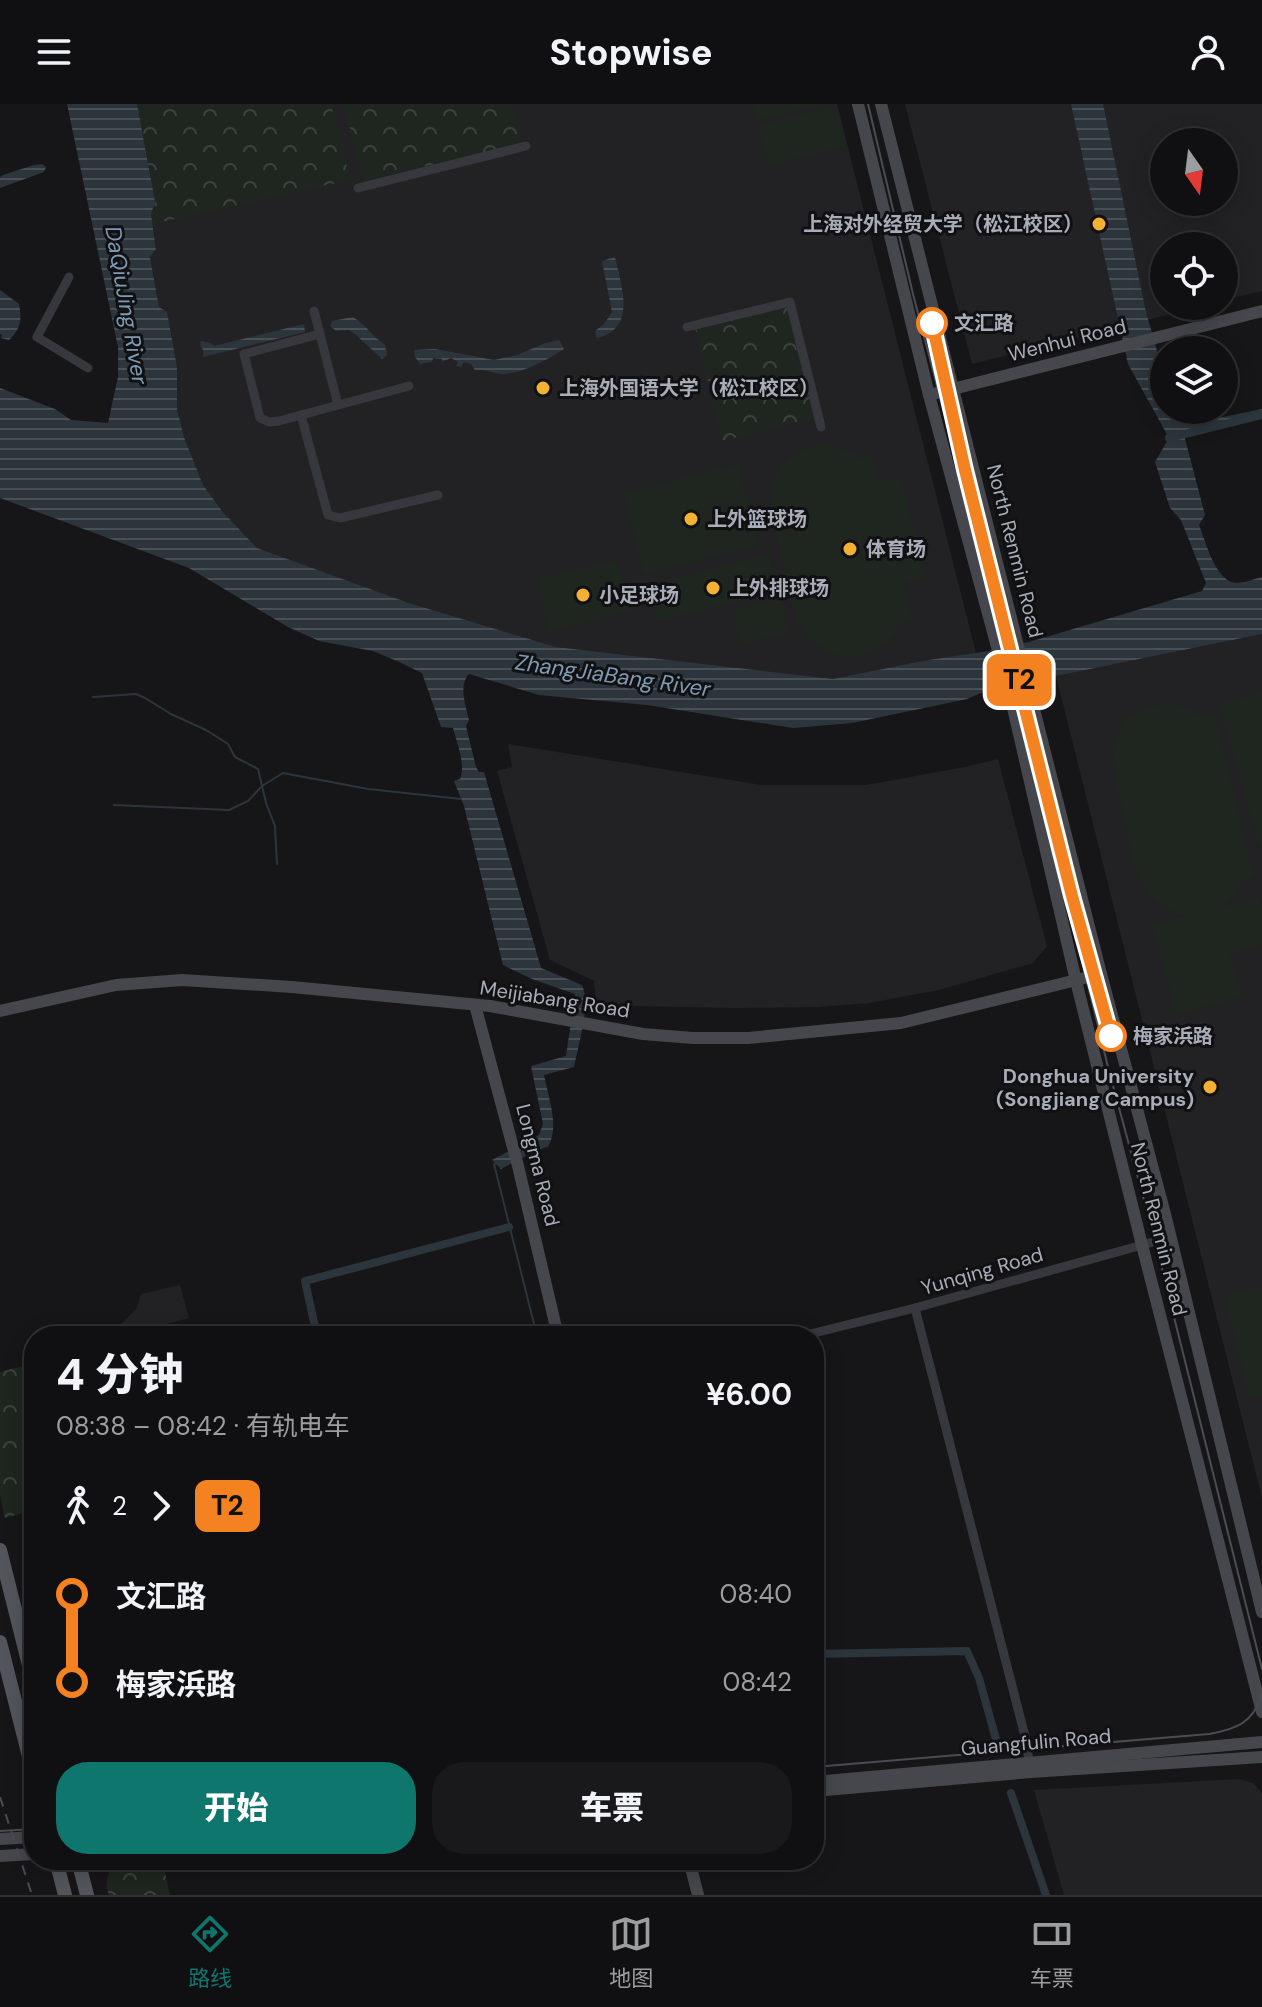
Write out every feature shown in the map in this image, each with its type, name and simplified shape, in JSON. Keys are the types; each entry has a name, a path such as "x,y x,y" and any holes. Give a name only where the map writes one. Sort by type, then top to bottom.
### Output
{"main road":[{"name":"North Renmin Road","path":"858,104 929,395 1010,695 1076,981 1262,1712"},
{"name":"North Renmin Road","path":"881,104 1101,974 1171,1237 1262,1612"},
{"name":"Wenhui Road","path":"929,395 1262,311"},
{"name":"Meijiabang Road","path":"0,1011 116,985 182,980 490,1006 643,1034 748,1038 901,1023 1101,974"},
{"name":"Longma Road","path":"475,1005 512,1142 556,1326"},
{"path":"0,1550 24,1645"},
{"path":"0,1642 24,1737"},
{"name":"Guangfulin Road","path":"824,1781 1262,1742"},
{"name":"Guangfulin Road","path":"824,1790 1031,1772 1262,1757"},
{"path":"0,1839 24,1838"},
{"path":"0,1856 24,1855"},
{"path":"59,1870 65,1895"},
{"path":"81,1870 87,1895"},
{"path":"692,1870 698,1895"}],"street":[{"path":"358,188 526,146"},
{"path":"69,277 37,337 88,368"},
{"path":"687,327 790,302 821,427"},
{"path":"314,311 338,405"},
{"path":"320,334 244,354 260,418 269,422 409,386"},
{"path":"301,415 328,515 340,518 438,495"},
{"name":"Yunqing Road","path":"824,1331 1171,1237"},
{"path":"915,1308 1027,1744 1029,1763"}],"shaded area":[{"name":"上海外国语大学（松江校区）","path":"137,104 837,104 976,653 833,679 556,647 409,603 257,548 222,511 203,485 184,437 177,409 177,367 167,313 159,307 150,256 156,248"},
{"name":"上海对外经贸大学（松江校区）","path":"905,104 1262,104 1262,291 1238,297 1238,232 1150,232 1150,319 972,364"},
{"name":"Donghua University (Songjiang Campus)","path":"1262,634 1262,1498 1056,676"},
{"path":"508,744 762,785 866,785 998,759 1047,946 1033,963 939,990 869,1003 734,1008 626,1006 596,1002 594,981 550,960 497,771 512,767"},
{"path":"180,1285 189,1318 159,1326 119,1326 137,1308 141,1294"},
{"path":"1240,1779 1253,1783 1262,1793 1262,1895 1064,1895 1034,1790"}],"green space":[{"path":"137,104 331,104 350,180 152,224 155,202"},
{"path":"344,104 511,104 520,144 363,181"},
{"path":"752,104 822,104 756,121"},
{"path":"835,106 846,146 768,166 758,125"},
{"path":"786,305 814,418 722,441 695,327"},
{"name":"体育场","path":"831,445 860,458 872,455 879,480 901,477 926,576 905,583 912,619 901,622 881,646 855,656 841,656 827,651 814,643 799,624 772,508 775,478 783,465 804,450"},
{"name":"上外篮球场","path":"738,464 759,545 644,574 624,493"},
{"name":"上外排球场","path":"769,554 778,591 657,622 647,585"},
{"name":"小足球场","path":"617,560 629,612 549,631 537,578"},
{"path":"780,598 789,633 741,645 732,610"},
{"path":"1262,692 1262,845 1259,845 1219,704"},
{"path":"1166,703 1184,706 1202,716 1214,714 1254,877 1243,880 1234,895 1221,907 1260,898 1262,908 1262,944 1230,954 1242,997 1176,1015 1152,925 1188,915 1159,903 1140,881 1114,767 1118,733 1127,719 1143,709"},
{"path":"1262,1286 1262,1395 1256,1396 1248,1393 1225,1299 1231,1293"},
{"path":"24,1366 24,1513 5,1518 0,1495 0,1372"},
{"path":"111,1870 164,1870 170,1895 109,1895 108,1874"}],"water":[{"path":"67,104 137,104 155,202 151,214 156,249 150,257 159,307 167,312 177,367 177,409 184,437 203,485 222,511 257,548 409,603 556,647 833,679 1029,642 1202,591 1206,583 1181,520 1170,508 1155,462 1169,438 1161,424 1227,424 1184,435 1205,515 1199,525 1217,568 1229,581 1246,582 1262,577 1262,634 1056,676 1038,677 997,686 967,699 852,723 793,728 647,705 539,695 469,674 464,684 469,720 466,726 476,767 479,772 484,772 541,968 582,985 585,1003 574,1067 544,1075 553,1121 548,1147 501,1169 492,1160 539,1135 543,1124 531,1066 566,1056 575,994 503,965 464,806 454,781 460,779 462,773 459,747 453,728 441,727 422,673 373,651 319,641 288,627 189,568 0,498 0,388 55,409 71,420 108,423 118,377 118,347"},
{"path":"1071,104 1103,104 1153,336 1150,336 1150,404 1128,364"},
{"path":"42,164 46,167 44,172 0,188 0,177 3,175"},
{"path":"615,257 623,293 622,316 610,333 597,338 595,331 612,312 602,261"},
{"path":"0,290 19,304 20,324 9,340 1,338 0,334"},
{"path":"353,317 385,345 387,355 382,359 355,334 348,330 336,331 330,326 332,321"},
{"path":"304,324 305,332 203,357 201,341 214,346"},
{"path":"559,340 564,349 542,362 501,374 475,370 471,364 464,362 461,367 456,366 458,362 451,358 442,362 442,359 433,358 432,362 420,364 414,350 435,349 494,360"},
{"path":"1262,409 1262,415 1238,421 1238,414"}],"waterway":[{"path":"1169,438 1262,415"},
{"path":"93,697 136,694 206,730 228,744 235,757 258,769 275,826 277,864"},
{"path":"114,805 229,810 248,801 262,786 283,773 368,789 461,799"},
{"path":"495,1164 534,1326"},
{"path":"315,1326 305,1281 509,1227"},
{"path":"824,1654 967,1651 979,1678 997,1743"},
{"path":"1011,1793 1046,1895"}],"tram line":[{"path":"868,104 913,294 1262,1669"},
{"name":"T2","path":"932,323 965,470 1072,896 1111,1036"},
{"path":"824,1766 1209,1734 1243,1723 1254,1712 1262,1694"},
{"path":"0,1831 24,1830"}],"railway":[{"path":"0,1797 32,1895"}],"place":[{"name":"上海对外经贸大学（松江校区）","path":"1099,224"},
{"name":"文汇路","path":"932,323"},
{"name":"上海外国语大学（松江校区）","path":"543,388"},
{"name":"上外篮球场","path":"691,519"},
{"name":"体育场","path":"850,549"},
{"name":"上外排球场","path":"713,588"},
{"name":"小足球场","path":"583,595"},
{"name":"梅家浜路","path":"1111,1036"},
{"name":"Donghua University (Songjiang Campus)","path":"1210,1087"}],"water label":[{"name":"DaQiuJing River","path":"127,305"},
{"name":"ZhangJiaBang River","path":"613,675"}]}
